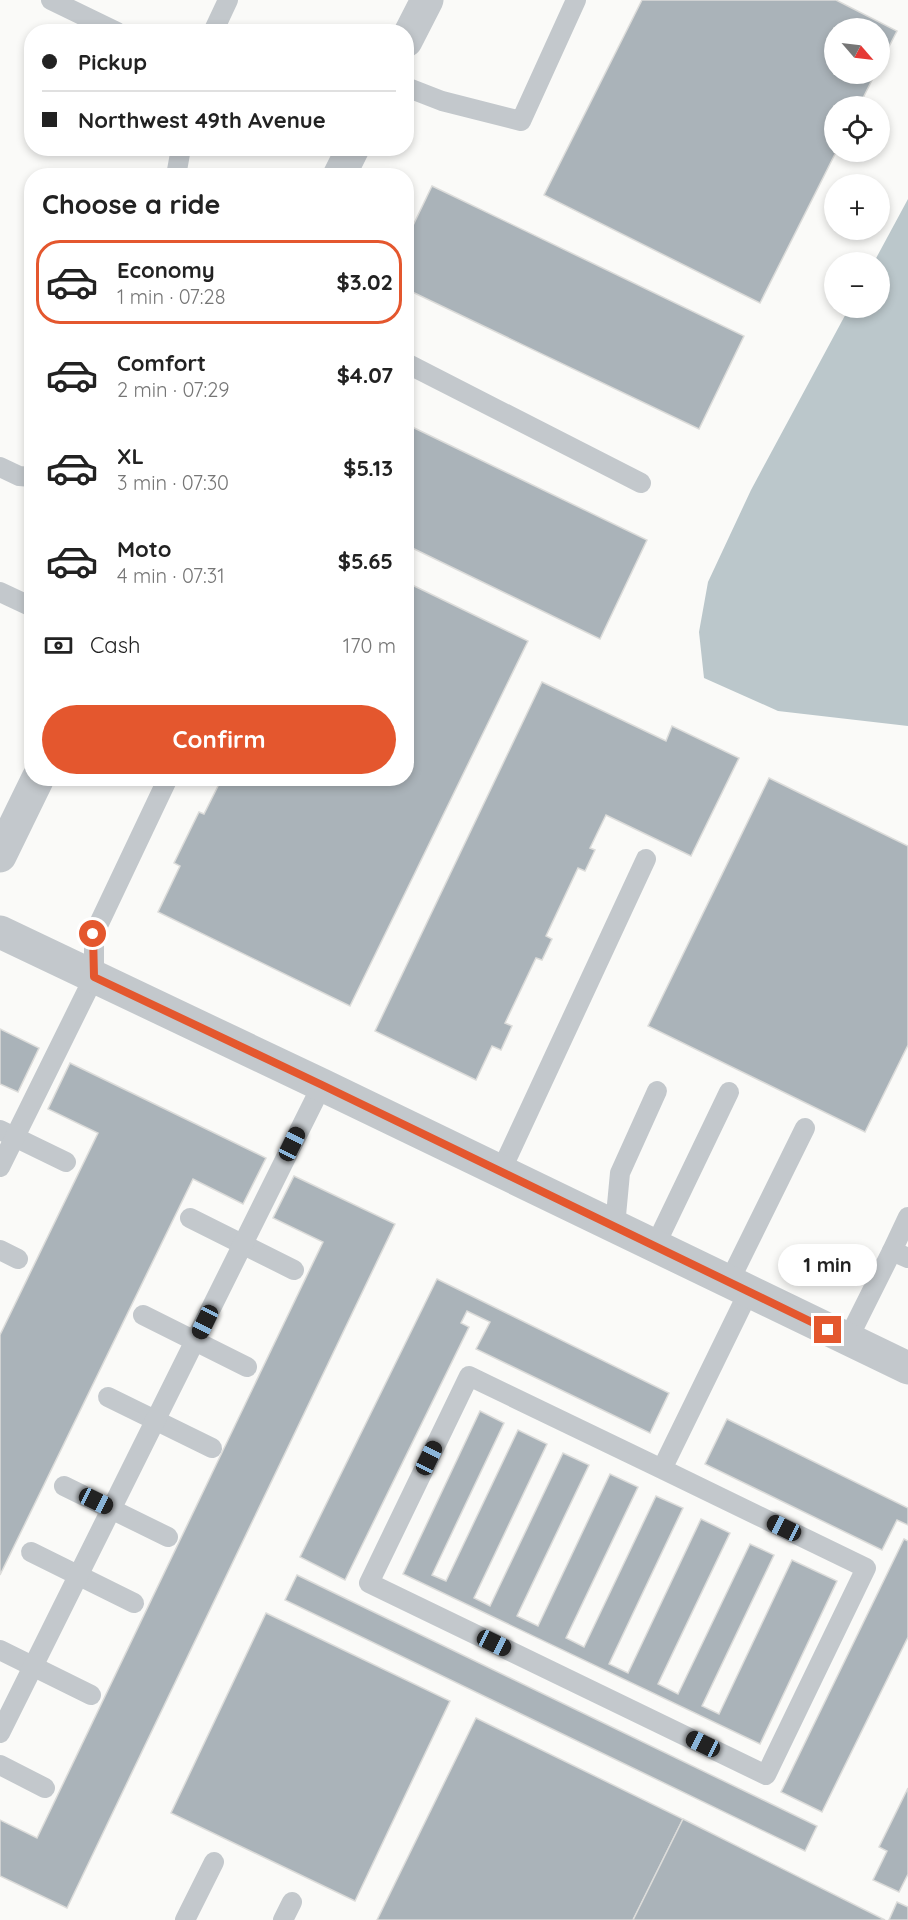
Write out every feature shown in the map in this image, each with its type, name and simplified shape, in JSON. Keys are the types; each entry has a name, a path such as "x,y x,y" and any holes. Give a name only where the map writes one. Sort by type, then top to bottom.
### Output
{"street":[{"path":"414,25 427,0"},
{"path":"0,856 34,786"},
{"path":"0,932 908,1368"}],"lane":[{"path":"51,0 100,24"},
{"path":"217,24 228,0"},
{"path":"414,90 442,101 521,122 576,0"},
{"path":"414,367 641,483"},
{"path":"0,467 24,476"},
{"path":"0,592 24,603"},
{"path":"0,1167 8,1133 94,977 93,934 164,786"},
{"path":"501,1171 646,859"},
{"path":"0,1733 322,1085"},
{"path":"615,1226 620,1173 657,1090"},
{"path":"655,1246 729,1092"},
{"path":"662,1469 805,1128"},
{"path":"8,1133 66,1162"},
{"path":"848,1340 900,1255 908,1217"},
{"path":"190,1218 294,1270"},
{"path":"0,1250 18,1259"},
{"path":"142,1315 247,1367"},
{"path":"469,1376 662,1469 866,1568 766,1774 369,1582 469,1376"},
{"path":"108,1397 212,1448"},
{"path":"64,1486 168,1538"},
{"path":"31,1552 134,1603"},
{"path":"0,1650 91,1695"},
{"path":"0,1766 45,1788"},
{"path":"185,1920 214,1862"},
{"path":"283,1920 292,1902"}],"shaded area":[{"path":"908,199 908,726 778,711 704,678 699,632 708,582 751,490 844,318 890,318 890,252 879,252 886,240 890,240 890,232"}],"building":[{"path":"642,0 836,0 871,18 824,18 824,84 870,84 864,96 824,96 824,162 831,162 760,303 544,195"},
{"path":"890,27 897,31 890,45"},
{"path":"432,186 744,336 699,429 414,293 414,223"},
{"path":"414,428 647,540 600,639 414,549"},
{"path":"414,586 528,641 350,1006 158,912 180,866 174,863 199,812 204,814 218,786 414,786"},
{"path":"542,682 666,741 672,726 739,758 691,856 606,815 590,848 595,850 585,871 578,868 546,936 552,939 542,960 536,958 505,1023 512,1026 501,1050 492,1046 476,1080 375,1031"},
{"path":"769,778 908,846 908,1045 865,1132 648,1026"},
{"path":"0,1029 39,1048 18,1092 0,1084"},
{"path":"70,1063 266,1158 243,1204 193,1179 0,1575 0,1335 98,1133 48,1109"},
{"path":"294,1176 395,1224 67,1908 0,1876 0,1820 37,1838 323,1242 273,1218"},
{"path":"437,1279 669,1393 650,1433 476,1349 490,1322 467,1311 461,1323 469,1327 345,1580 300,1557"},
{"path":"480,1411 504,1423 432,1575 446,1581 518,1430 547,1444 474,1598 490,1606 563,1453 589,1465 517,1616 538,1626 610,1474 638,1487 566,1638 584,1647 656,1496 683,1508 609,1664 628,1673 701,1519 730,1533 658,1684 678,1694 750,1544 774,1555 702,1706 719,1714 792,1560 837,1581 760,1744 403,1574"},
{"path":"727,1419 908,1508 908,1525 897,1520 882,1550 705,1464"},
{"path":"904,1539 908,1541 908,1637 822,1812 781,1792"},
{"path":"297,1575 817,1826 805,1851 285,1600"},
{"path":"266,1613 450,1701 355,1901 171,1813"},
{"path":"476,1718 683,1819 633,1920 377,1920"},
{"path":"908,1788 908,1874 899,1892 873,1880 887,1851 879,1847"},
{"path":"683,1819 885,1920 633,1920"},
{"path":"897,1902 908,1907 908,1920 889,1920"}],"route":[{"path":"93,934 94,977 828,1330"}]}
